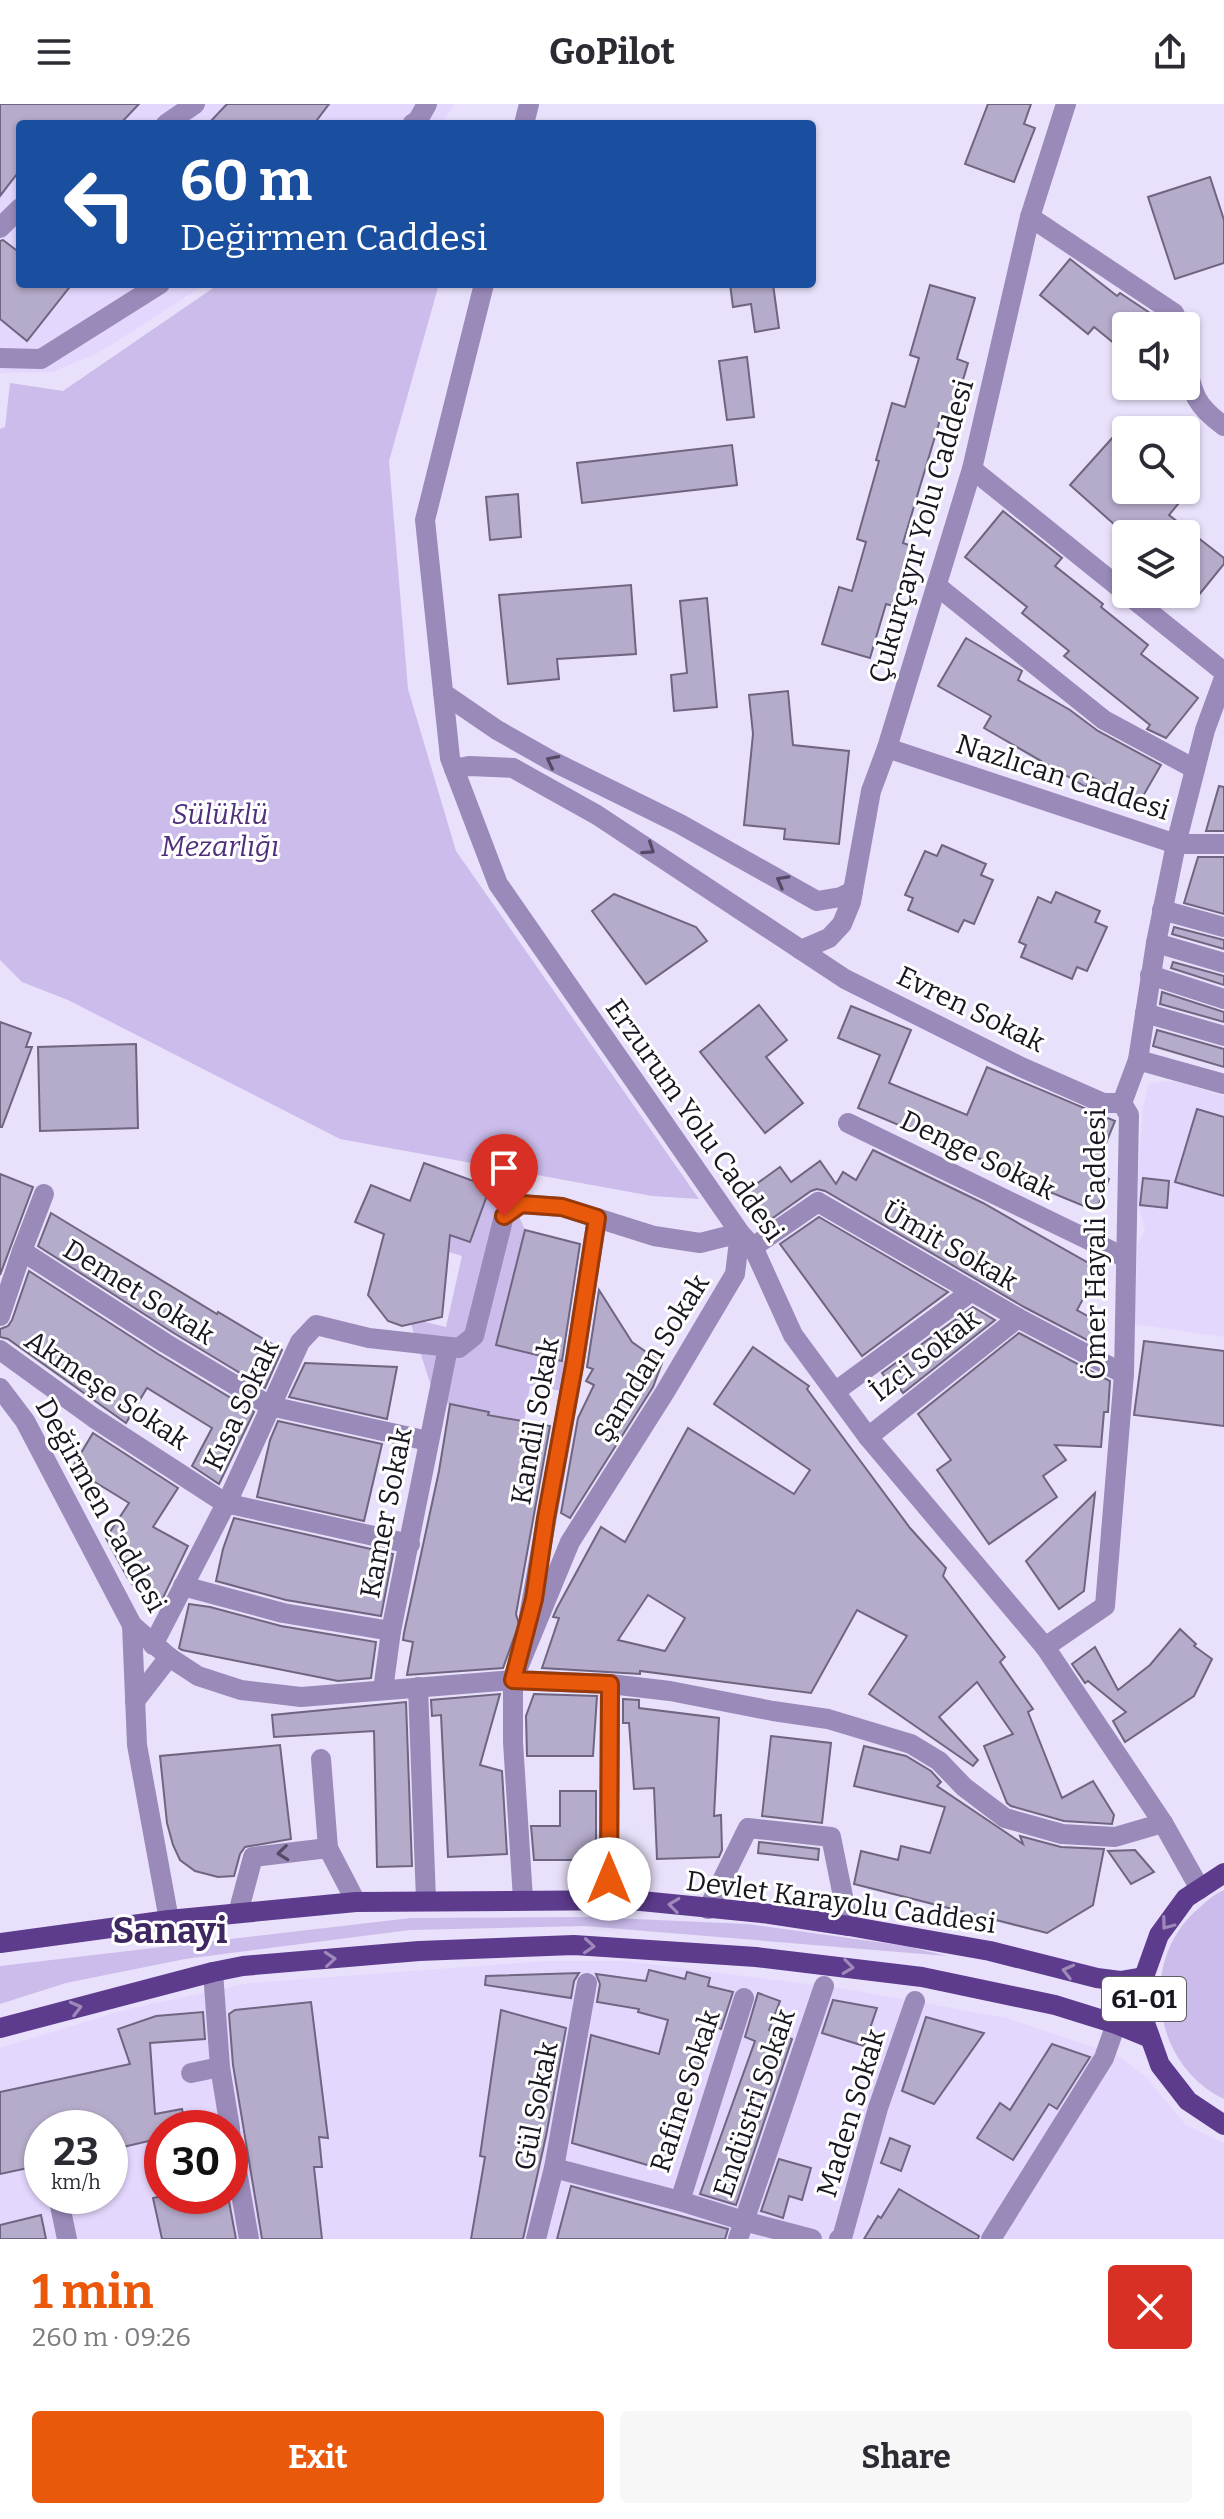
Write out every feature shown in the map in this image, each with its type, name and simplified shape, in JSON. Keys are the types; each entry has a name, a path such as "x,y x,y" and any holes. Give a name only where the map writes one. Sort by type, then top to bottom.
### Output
{"main road":[{"name":"61-01","path":"1224,1873 1186,1898 1159,1935 1144,1977 1145,2023 1160,2065 1188,2101 1224,2125"},
{"name":"Devlet Karayolu Caddesi","path":"0,1943 169,1920 356,1902 609,1900 762,1913 990,1951 1097,1978 1120,1981 1144,1977"},
{"name":"61-01","path":"0,2028 243,1966 419,1951 582,1946 756,1957 922,1977 1055,2005 1150,2038"}],"street":[{"path":"172,120 195,104"},
{"name":"Çukurçayır Yolu Caddesi","path":"801,950 829,938 842,924 853,891 871,791 972,469 1030,217 1066,104"},
{"path":"0,228 16,212"},
{"path":"1030,217 1172,312"},
{"path":"0,358 41,359 154,288"},
{"name":"Erzurum Yolu Caddesi","path":"483,288 425,520 450,758 498,884 746,1240 793,1335 868,1437 1045,1647 1163,1823 1200,1889"},
{"path":"1197,400 1204,411 1224,426"},
{"path":"972,469 1112,582"},
{"path":"937,586 1104,720 1195,769"},
{"path":"1144,608 1224,672"},
{"name":"Ömer Hayali Caddesi","path":"1045,1647 1105,1606 1124,1374 1125,1109 1138,1060 1150,975 1176,844 1205,730 1224,678"},
{"path":"443,693 497,730 550,760 680,824 817,901 841,897 853,891"},
{"name":"Nazlıcan Caddesi","path":"887,748 1176,844 1224,844"},
{"name":"Evren Sokak","path":"454,769 481,765 513,768 607,822 845,979 1021,1067 1103,1103 1125,1109"},
{"path":"607,822 627,797"},
{"path":"1162,910 1224,927"},
{"path":"1156,943 1224,963"},
{"path":"1150,975 1224,999"},
{"path":"1145,1013 1224,1036"},
{"path":"1138,1060 1224,1084"},
{"name":"Denge Sokak","path":"848,1123 1126,1258"},
{"path":"22,1251 44,1194"},
{"name":"Ümit Sokak","path":"746,1240 818,1202 1018,1318 1124,1374"},
{"path":"448,1348 459,1348 474,1336 504,1216 521,1204 562,1207 654,1236 700,1243 746,1240"},
{"name":"Kandil Sokak","path":"513,1680 534,1599 597,1218"},
{"name":"Şamdan Sokak","path":"513,1680 570,1542 735,1274 746,1240"},
{"name":"Demet Sokak","path":"0,1316 22,1251 270,1406 428,1441"},
{"path":"836,1391 972,1291"},
{"name":"İzci Sokak","path":"868,1437 1018,1318"},
{"name":"Kısa Sokak","path":"135,1701 161,1651 183,1586 300,1342 316,1325 369,1338 448,1348"},
{"name":"Kamer Sokak","path":"383,1690 391,1631 448,1348"},
{"name":"Akmeşe Sokak","path":"0,1350 94,1418 225,1503 410,1544"},
{"name":"Değirmen Caddesi","path":"0,1388 25,1421 132,1625 161,1651 198,1676 241,1690 301,1697 513,1680 610,1684 670,1691 828,1719 911,1744 939,1761 964,1787 1005,1818 1062,1834 1115,1837 1163,1823"},
{"path":"183,1586 283,1613 391,1631"},
{"path":"132,1625 137,1745 169,1920"},
{"path":"513,1680 513,1742 523,1899"},
{"path":"609,1900 610,1684"},
{"path":"418,1687 426,1900"},
{"path":"321,1759 328,1848 356,1902"},
{"path":"708,1909 748,1828 831,1837 849,1926"},
{"path":"238,1913 253,1857 328,1848"},
{"path":"213,1972 220,2067 227,2110"},
{"name":"Gül Sokak","path":"536,2239 554,2168 587,1983"},
{"name":"Endüstri Sokak","path":"741,2230 824,1986"},
{"name":"Rafine Sokak","path":"680,2201 744,1998"},
{"name":"Maden Sokak","path":"839,2239 842,2238 878,2108 915,2001"},
{"path":"991,2239 1104,2058 1116,2024"},
{"path":"191,2073 220,2067"},
{"path":"554,2168 680,2201 741,2230 812,2239"},
{"path":"62,2214 67,2239"},
{"path":"244,2214 249,2239"}],"shaded area":[{"path":"0,104 454,104 444,120 16,120 16,288 200,288 100,352 53,372 0,373"},
{"path":"1173,1081 1224,1096 1224,1337 1134,1324 1138,1242 1145,1231 1139,1207 1138,1176 1143,1107 1149,1083"},
{"path":"545,1961 625,1961 841,1988 1007,2018 1117,2055 1147,2078 1186,2125 1224,2143 1224,2239 0,2239 0,2048 124,2010 249,1983"}],"green space":[{"name":"Sülüklü Mezarlığı","path":"213,288 438,288 389,461 408,689 456,851 699,1199 652,1196 340,1139 68,1000 22,982 0,960 0,429 5,427 10,383 63,391"},
{"path":"481,1170 507,1189 525,1230 496,1345 566,1362 563,1391 530,1386 524,1422 436,1401 409,1318 446,1327 462,1256 433,1247"},
{"path":"1224,1890 1224,2099 1200,2083 1181,2062 1168,2037 1161,2010 1161,1982 1167,1955 1179,1930 1199,1908"},
{"path":"588,1917 748,1924 906,1946 947,1956 585,1926 410,1930 185,1959 66,1983 0,2004 0,1966 411,1918"}],"building":[{"path":"0,104 139,104 124,120 16,120 16,175 0,196"},
{"path":"227,104 329,104 317,120 212,120"},
{"path":"988,104 1031,104 1024,124 1035,128 1014,182 965,164"},
{"path":"1210,177 1224,220 1224,263 1175,279 1148,197"},
{"path":"0,241 16,250 16,288 69,288 27,341 0,319"},
{"path":"1070,259 1117,296 1120,293 1148,312 1112,312 1112,342 1094,327 1088,334 1040,295"},
{"path":"930,285 975,298 957,359 968,363 950,423 940,420 903,543 915,547 897,607 886,604 870,658 822,644 839,587 852,591 866,542 857,539 879,461 876,460 892,403 905,407 919,358 910,355"},
{"path":"731,288 774,288 779,328 755,332 751,304 733,307"},
{"path":"747,357 754,417 727,420 719,361"},
{"path":"1112,438 1112,504 1178,504 1169,515 1175,520 1112,520 1112,522 1070,485"},
{"path":"732,445 737,485 582,503 577,463"},
{"path":"518,494 521,537 490,540 486,497"},
{"path":"1003,511 1062,558 1055,566 1148,645 1141,654 1198,698 1166,738 1147,729 1150,725 1064,656 1069,651 1022,613 1027,607 965,557"},
{"path":"1200,539 1224,558 1224,564 1200,594"},
{"path":"631,585 636,654 557,659 559,679 508,684 499,595"},
{"path":"707,598 717,707 674,711 671,675 687,673 680,601"},
{"path":"966,638 1022,671 1018,680 1070,710 1098,731 1161,765 1139,803 1092,777 1086,787 984,728 991,716 938,686"},
{"path":"788,691 793,745 849,751 839,844 784,839 785,829 744,825 753,734 749,695"},
{"path":"1219,786 1224,787 1224,831 1206,831"},
{"path":"942,845 986,864 981,875 993,880 974,924 964,920 958,932 908,910 913,898 905,895 925,851 937,856"},
{"path":"1198,857 1224,857 1224,914 1184,903"},
{"path":"1056,892 1100,911 1095,922 1107,927 1087,971 1077,967 1072,979 1021,957 1026,945 1019,942 1038,897 1051,903"},
{"path":"614,894 696,927 707,941 646,984 592,911"},
{"path":"1174,927 1224,940 1224,949 1172,934"},
{"path":"1173,962 1224,976 1224,985 1171,968"},
{"path":"1162,992 1224,1012 1224,1022 1160,1004"},
{"path":"759,1005 787,1040 766,1057 803,1103 765,1133 700,1052"},
{"path":"851,1006 911,1030 889,1083 967,1115 987,1067 1115,1121 1094,1172 1109,1179 1096,1211 858,1108 880,1055 838,1038"},
{"path":"0,1022 31,1033 26,1047 32,1047 2,1127 0,1127"},
{"path":"1157,1030 1224,1049 1224,1067 1153,1046"},
{"path":"136,1044 138,1128 40,1131 38,1047"},
{"path":"1197,1109 1224,1117 1224,1196 1175,1182"},
{"path":"873,1150 983,1203 1099,1269 1077,1310 1100,1323 1089,1341 1024,1307 825,1191 811,1191 767,1222 745,1192 780,1167 791,1182 820,1161 836,1184 843,1172 856,1180"},
{"path":"424,1163 490,1187 470,1242 450,1235 442,1317 402,1326 388,1321 368,1295 384,1234 355,1222 371,1185 410,1201"},
{"path":"0,1174 33,1187 0,1275"},
{"path":"1143,1178 1169,1181 1167,1208 1140,1205"},
{"path":"51,1213 282,1350 265,1388 38,1246"},
{"path":"819,1217 948,1292 862,1356 780,1244"},
{"path":"525,1230 580,1244 562,1361 496,1345"},
{"path":"29,1271 254,1412 219,1484 192,1466 212,1428 147,1388 126,1423 8,1339 0,1337 0,1329 12,1320"},
{"path":"599,1290 632,1342 662,1363 653,1387 570,1518 561,1513 578,1418 594,1385 586,1381 593,1369 587,1367"},
{"path":"973,1307 995,1320 903,1393 895,1382 891,1385 882,1373"},
{"path":"1019,1333 1110,1381 1108,1412 1104,1412 1101,1447 1055,1445 1066,1460 1043,1476 1057,1497 989,1544 937,1470 951,1460 918,1414"},
{"path":"1144,1341 1224,1351 1224,1426 1134,1415"},
{"path":"753,1347 809,1386 807,1389 910,1528 946,1568 943,1576 1005,1657 1000,1662 1033,1709 1028,1712 1062,1798 1093,1781 1114,1815 1112,1824 1064,1821 1007,1803 984,1746 1013,1734 977,1682 939,1717 978,1760 973,1766 869,1694 907,1636 857,1610 811,1693 640,1671 640,1674 542,1668 559,1618 553,1617 601,1527 625,1542 688,1428 794,1494 810,1470 714,1404","holes":["648,1595 685,1618 665,1651 618,1640"]},
{"path":"305,1363 397,1367 387,1419 289,1397"},
{"path":"450,1404 489,1412 488,1415 550,1426 516,1614 519,1624 503,1668 407,1675 413,1642 403,1640 404,1633 439,1471"},
{"path":"278,1421 382,1444 364,1521 257,1497 270,1440"},
{"path":"93,1433 178,1488 153,1527 188,1546 160,1604 148,1607 106,1538 129,1503 72,1468"},
{"path":"1095,1493 1084,1591 1059,1609 1026,1561"},
{"path":"234,1518 393,1554 381,1616 286,1600 216,1581"},
{"path":"189,1604 281,1626 376,1642 371,1678 338,1681 182,1650 179,1648"},
{"path":"1180,1629 1196,1644 1194,1646 1212,1659 1194,1696 1125,1742 1113,1721 1126,1712 1088,1681 1085,1683 1072,1664 1095,1647 1118,1690 1150,1665"},
{"path":"500,1694 480,1765 502,1771 507,1854 448,1857 441,1715 432,1716 431,1700"},
{"path":"534,1694 597,1696 593,1756 527,1756 526,1716"},
{"path":"623,1699 639,1700 639,1708 719,1718 714,1816 721,1815 722,1850 719,1857 657,1859 654,1788 634,1789 629,1723 623,1723"},
{"path":"406,1702 412,1866 377,1867 374,1731 274,1737 272,1715"},
{"path":"771,1736 831,1743 822,1823 762,1816"},
{"path":"280,1745 291,1839 245,1847 234,1876 218,1877 195,1871 180,1860 167,1823 160,1756"},
{"path":"864,1746 906,1756 931,1771 941,1782 937,1786 1023,1844 1020,1836 1061,1847 1104,1849 1093,1905 1047,1933 854,1884 861,1851 898,1860 901,1846 930,1853 945,1807 854,1786"},
{"path":"560,1791 596,1791 596,1860 534,1860 531,1826 560,1826"},
{"path":"759,1842 819,1849 818,1860 758,1853"},
{"path":"1135,1850 1154,1872 1131,1884 1108,1851"},
{"path":"649,1970 685,1979 687,1972 710,1978 708,1986 733,1992 721,2029 710,2025 668,2171 572,2143 591,2035 659,2054 668,2020 638,2012 639,2009 597,2002 600,1984 596,1974 646,1981"},
{"path":"579,1973 571,1998 485,1985 486,1976"},
{"path":"758,1993 780,2001 769,2030 792,2039 736,2205 700,2194 755,2041 745,2037"},
{"path":"833,2000 877,2008 864,2046 822,2033"},
{"path":"311,2002 328,2138 319,2137 322,2167 314,2167 322,2239 262,2239 248,2155 248,2110 240,2110 233,2065 229,2014 235,2010"},
{"path":"501,2010 566,2028 523,2239 471,2239 485,2157 480,2156"},
{"path":"203,2012 205,2039 150,2043 155,2110 144,2110 144,2142 128,2146 128,2110 24,2110 24,2169 0,2174 0,2092 130,2064 118,2029 156,2016"},
{"path":"926,2017 984,2033 934,2104 902,2091"},
{"path":"1052,2044 1090,2057 1057,2109 1049,2104 1013,2160 977,2138 1000,2103 1010,2110"},
{"path":"890,2138 910,2146 901,2171 881,2163"},
{"path":"779,2159 811,2168 802,2200 789,2196 783,2218 761,2211"},
{"path":"571,2186 728,2229 725,2239 557,2239"},
{"path":"899,2189 979,2236 978,2239 864,2239"},
{"path":"157,2214 231,2214 236,2239 162,2239"},
{"path":"41,2215 46,2239 0,2239 0,2225"}],"district":[{"name":"Sanayi","path":"170,1931"}],"route":[{"path":"504,1216 521,1204 562,1207 597,1218 534,1599 513,1680 610,1684 609,1879"}]}
